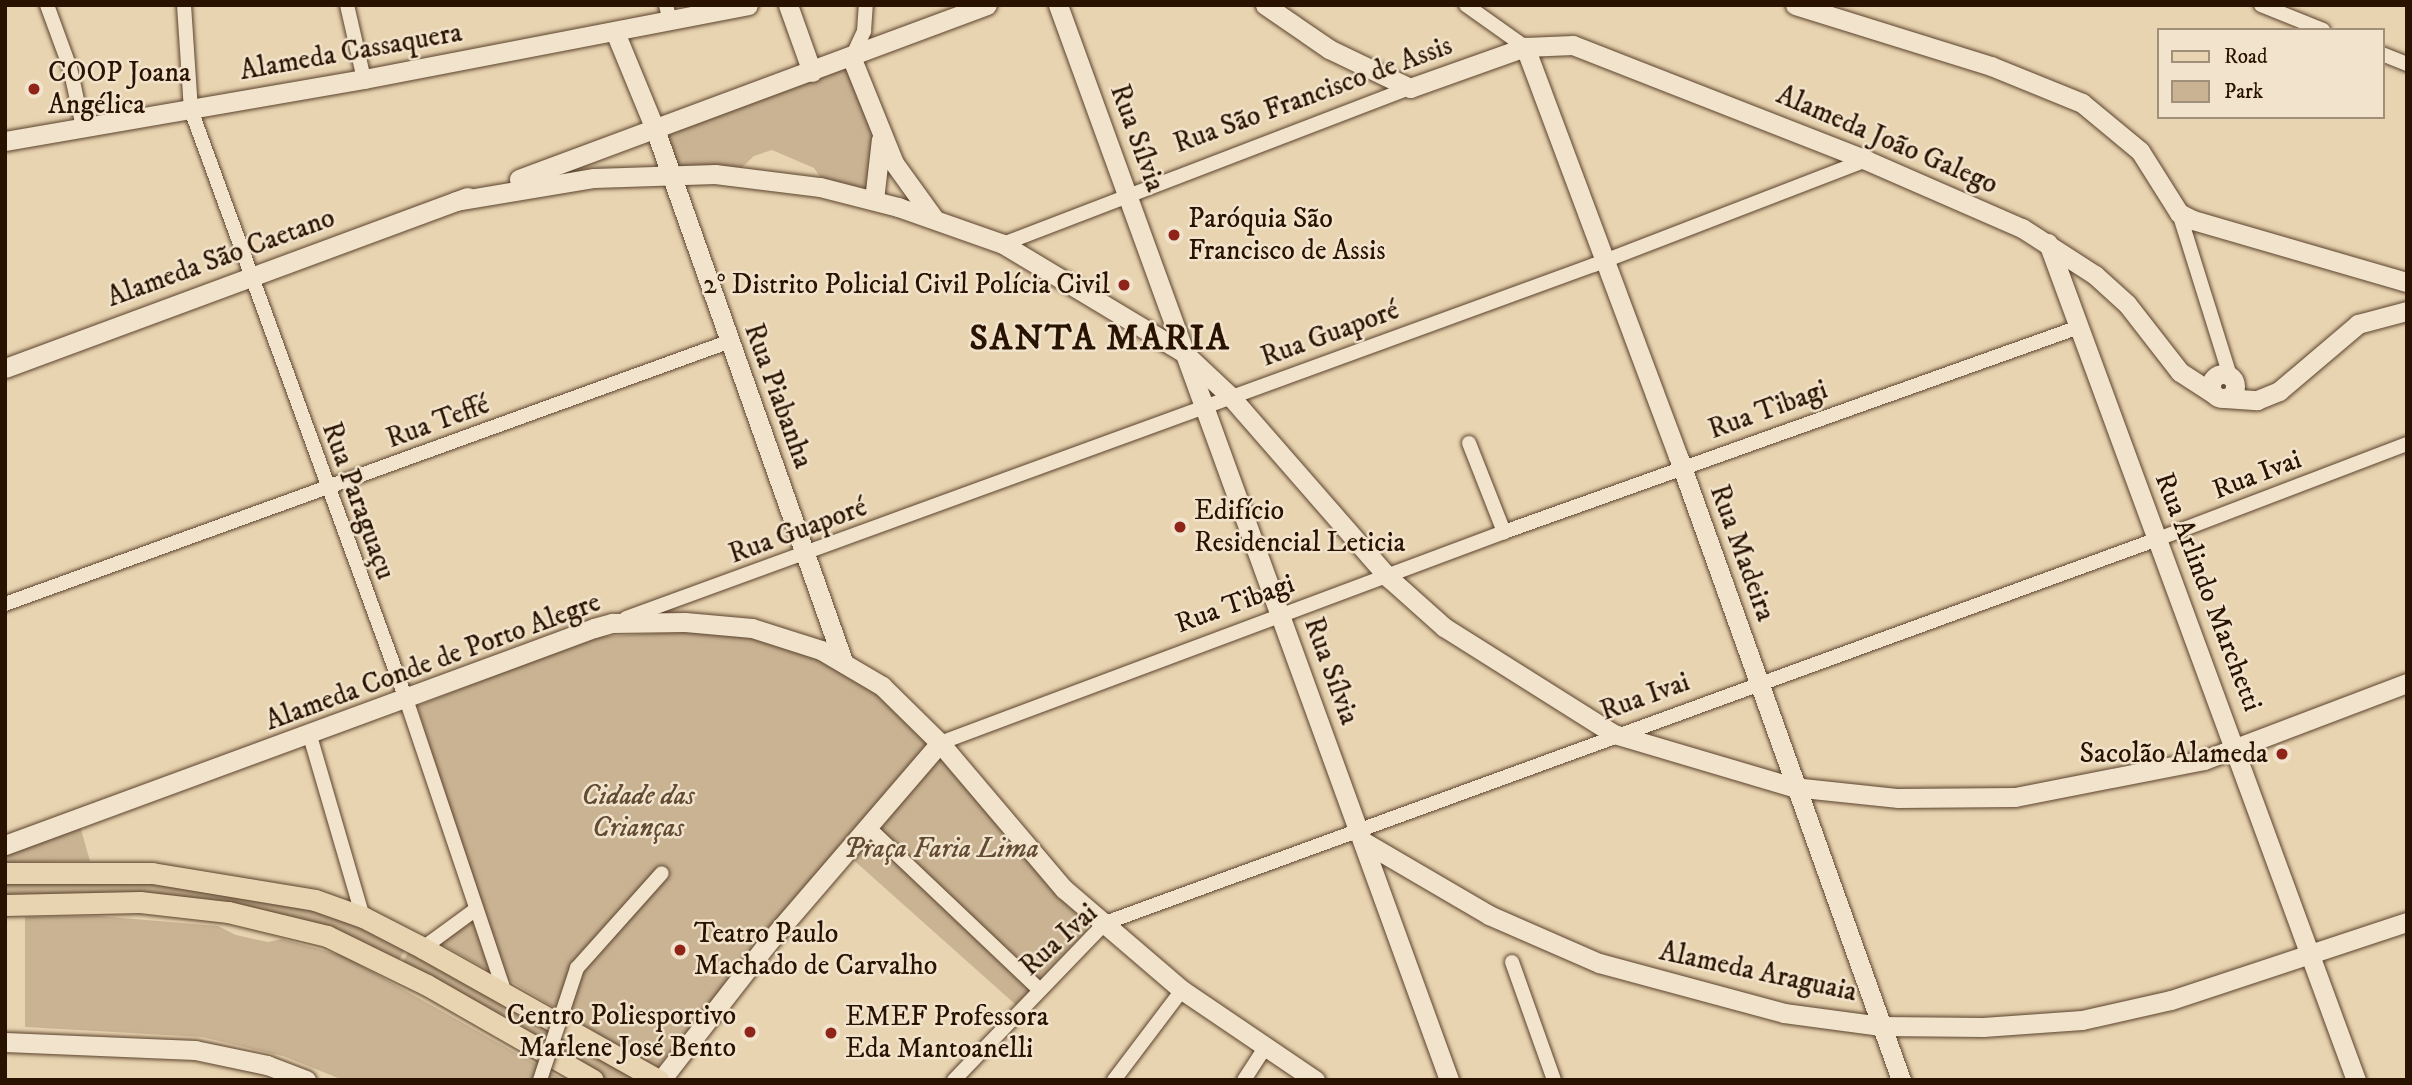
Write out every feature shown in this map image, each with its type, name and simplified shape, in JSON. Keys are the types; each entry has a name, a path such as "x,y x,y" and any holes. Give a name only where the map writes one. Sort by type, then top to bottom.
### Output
{"main road":[{"path":"5,873 122,872 189,877 275,890 363,917 503,991 660,1080"},
{"path":"5,905 140,902 228,912 327,936 405,974 593,1080"},
{"path":"405,974 422,948"},
{"path":"477,1014 500,1005 503,991"}],"street":[{"path":"47,5 70,68 83,127"},
{"name":"Rua Paraguaçu","path":"184,5 191,110 406,699 503,991"},
{"path":"347,5 364,79"},
{"name":"Alameda Cassaquera","path":"5,141 191,110 615,32 668,13 748,5"},
{"path":"788,5 812,72"},
{"path":"866,5 864,31 852,59 882,138 905,184 936,220"},
{"path":"655,129 852,59 987,5"},
{"name":"Rua Sílvia","path":"1058,5 1128,194 1201,406 1363,837 1449,1080"},
{"path":"1265,5 1329,49 1410,88"},
{"path":"1466,5 1525,47"},
{"path":"1795,5 1991,66 2082,103 2140,150 2179,212 2225,351 2223,383 2257,400 2279,391 2346,332 2387,313 2406,297 2381,272 2179,212"},
{"path":"2262,5 2318,28"},
{"name":"Rua Piabanha","path":"615,32 655,129 728,342 844,661"},
{"name":"Alameda João Galego","path":"1525,47 1555,44 1590,49 1866,160 2048,243 2112,289 2180,372 2223,383"},
{"name":"Rua São Francisco de Assis","path":"1003,244 1128,194 1525,47"},
{"name":"Rua Madeira","path":"1525,47 1683,471 1793,787 1901,1080"},
{"path":"2384,55 2407,64"},
{"name":"Alameda São Caetano","path":"5,368 655,129"},
{"path":"874,200 882,138"},
{"name":"Rua Guaporé","path":"611,623 807,556 1201,406 1604,261 1866,160"},
{"name":"Alameda São Caetano","path":"456,201 556,182 670,173 782,181 874,200 1003,244 1066,278 1183,352 1230,396 1389,578 1444,627 1614,734 1793,787 1898,798 2015,797 2124,779 2237,749 2407,683"},
{"name":"Rua Arlindo Marchetti","path":"2048,243 2237,749 2356,1080"},
{"name":"Rua Tibagi","path":"660,1080 766,945 940,743 1389,578 1504,532 1683,471 2079,327"},
{"name":"Rua Teffé","path":"5,604 728,342"},
{"path":"1469,443 1504,532"},
{"name":"Rua Ivai","path":"961,1078 1039,989 1105,923 1363,837 1614,734 2158,539 2407,444"},
{"name":"Alameda Conde de Porto Alegre","path":"6,844 310,736 611,623 724,623 790,638 844,661 882,685 940,743 1064,889 1182,990 1264,1049 1315,1080"},
{"path":"310,736 363,917"},
{"path":"867,826 1039,989"},
{"name":"Alameda Araguaia","path":"1363,837 1489,915 1599,962 1748,1005 1881,1026 1983,1027 2082,1020 2171,1000 2313,956 2407,922"},
{"path":"540,1080 577,968 662,873"},
{"path":"422,948 475,910"},
{"path":"1512,962 1554,1080"},
{"path":"1114,1080 1182,990"},
{"path":"5,1042 195,1050 267,1065 306,1080"},
{"path":"1244,1080 1264,1049"}],"green space":[{"path":"850,67 878,136 871,195 826,185 814,168 772,150 754,156 737,172 672,168 660,132"},
{"name":"Cidade das Crianças","path":"733,629 851,669 933,740 656,1069 504,977 417,706 593,637"},
{"name":"Praça Faria Lima","path":"939,746 1094,923 1016,1005 849,856"},
{"path":"78,819 90,861 5,862 5,846"},
{"path":"150,876 354,919 407,946 397,963 263,914 5,898 5,877"},
{"path":"98,916 218,926 236,935 268,942 282,939 344,956 564,1080 343,1080 283,1056 202,1037 25,1027 25,917"},
{"path":"472,917 490,971 440,943"},
{"path":"411,948 642,1080 604,1080 403,962"}],"place":[{"name":"COOP Joana Angélica","path":"34,89"},
{"name":"Paróquia São Francisco de Assis","path":"1174,235"},
{"name":"2° Distrito Policial Civil Polícia Civil","path":"1124,285"},
{"name":"Edifício Residencial Leticia","path":"1180,527"},
{"name":"Sacolão Alameda","path":"2282,754"},
{"name":"Teatro Paulo Machado de Carvalho","path":"680,950"},
{"name":"Centro Poliesportivo Marlene José Bento","path":"750,1032"},
{"name":"EMEF Professora Eda Mantoanelli","path":"831,1033"}],"district":[{"name":"SANTA MARIA","path":"1100,339"}]}
